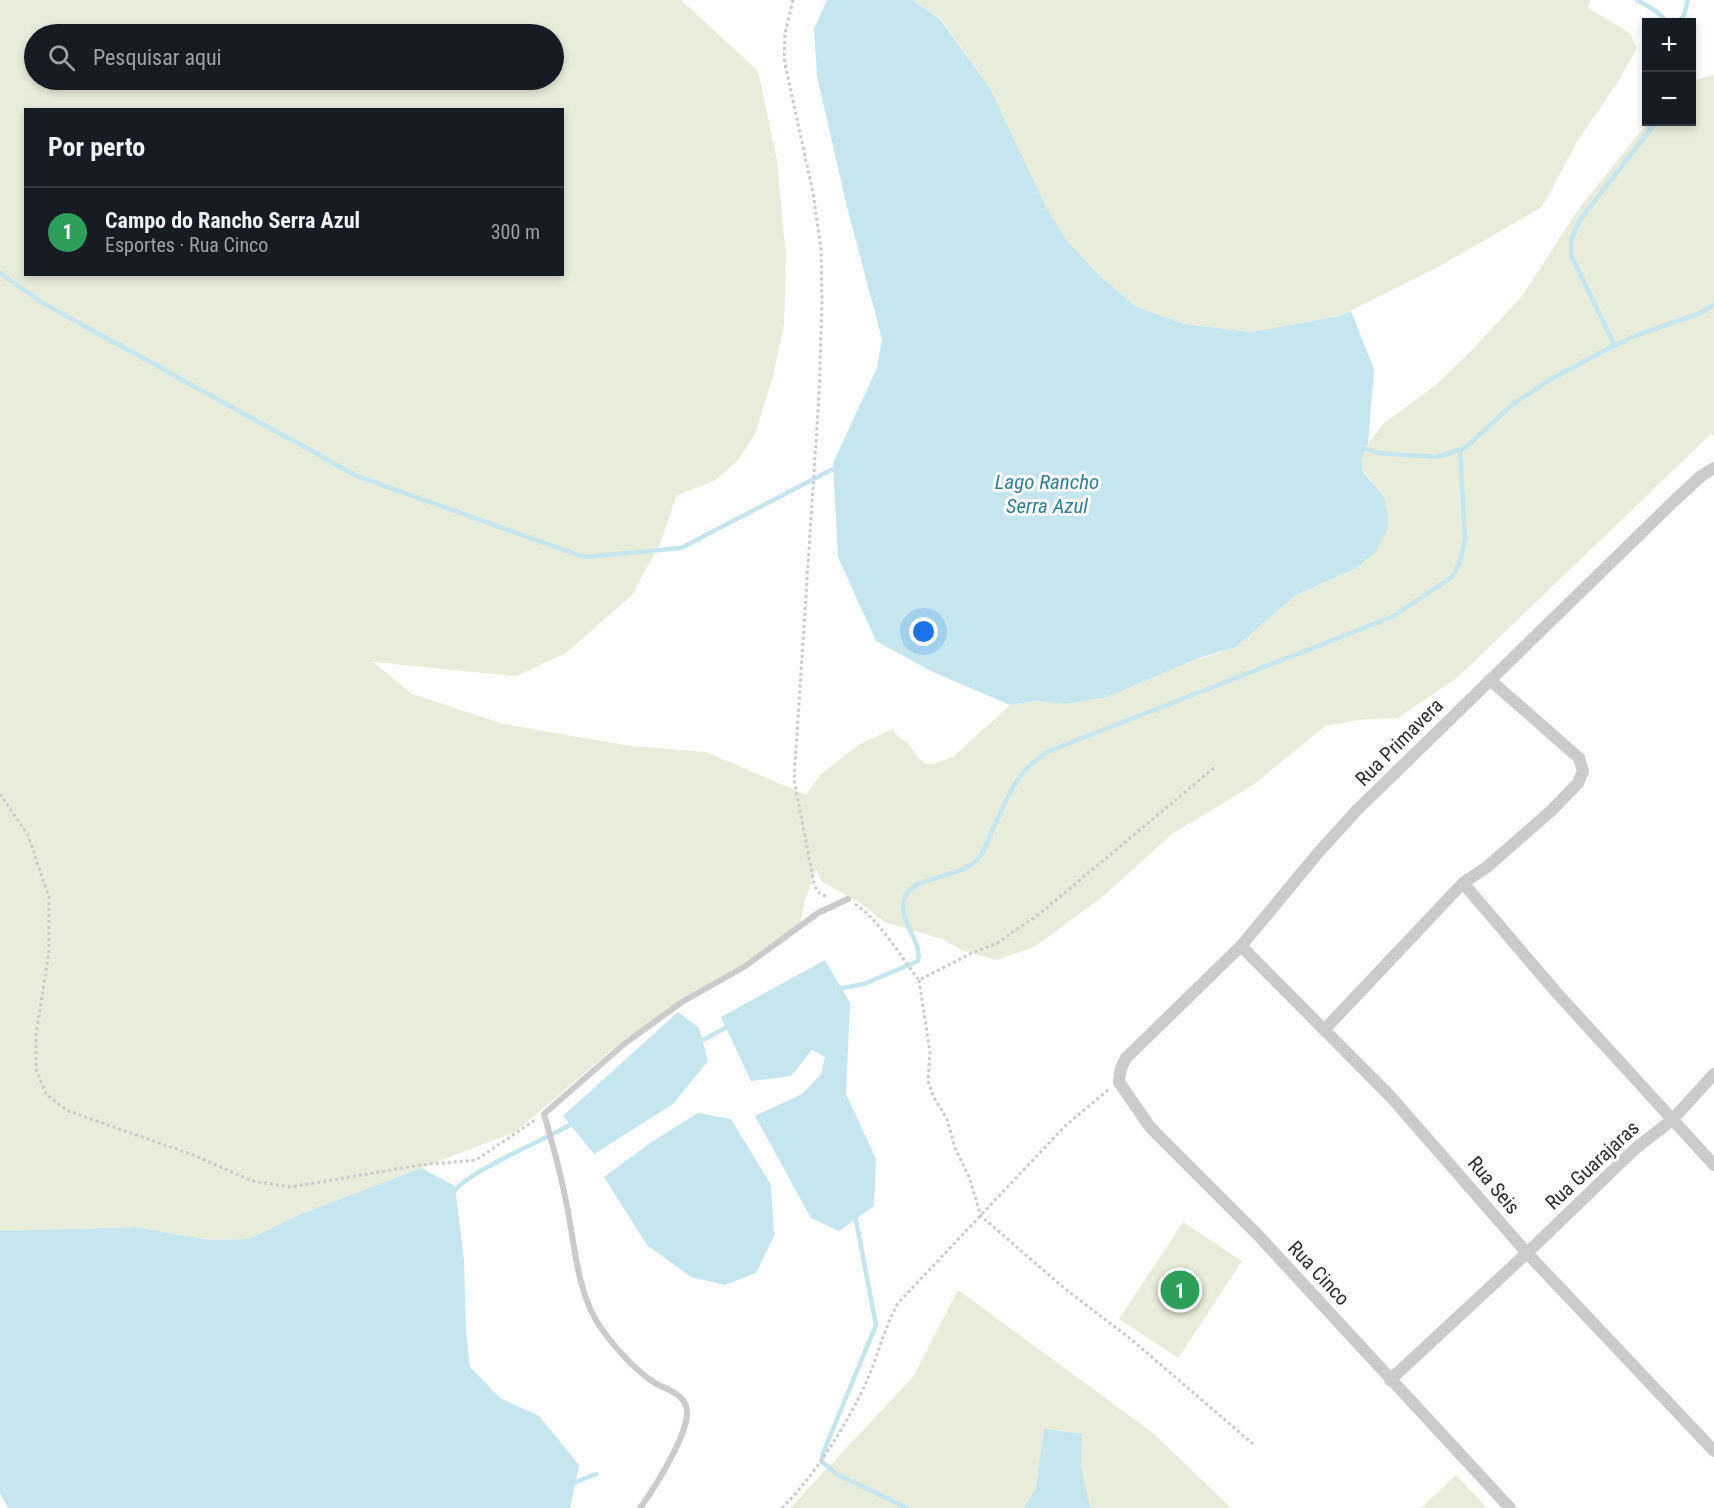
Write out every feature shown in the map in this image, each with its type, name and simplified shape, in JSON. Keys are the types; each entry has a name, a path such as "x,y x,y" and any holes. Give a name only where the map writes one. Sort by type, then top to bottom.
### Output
{"street":[{"name":"Rua Primavera","path":"1119,1082 1122,1065 1126,1058 1241,946 1356,811 1673,502 1701,476 1714,468"},
{"path":"1325,1029 1463,883 1487,867 1552,810 1578,783 1583,771 1579,758 1490,680"},
{"path":"1463,883 1556,992 1714,1165"},
{"name":"Rua Seis","path":"1241,946 1325,1029 1422,1131 1527,1253 1714,1451"},
{"name":"Rua Guarajaras","path":"1390,1380 1527,1253 1635,1148 1672,1120 1714,1074"},
{"name":"Rua Cinco","path":"1119,1082 1150,1127 1257,1234 1510,1508"}],"lane":[{"path":"640,1508 656,1486 686,1425 687,1409 682,1398 653,1382 619,1353 594,1317 581,1281 558,1162 544,1114 624,1044 682,1002 744,967 818,913 848,899"}],"path":[{"path":"793,0 785,34 784,59 813,193 821,249 822,302 814,506 794,780 816,890 821,895 848,899 872,919 919,980 930,1052 928,1081 933,1096 947,1119 981,1216 1064,1288 1132,1340 1253,1443"},
{"path":"919,980 963,957 997,943 1038,915 1215,767"},
{"path":"0,794 28,835 49,897 49,951 36,1035 36,1070 46,1094 68,1111 191,1154 252,1181 291,1187 420,1166 476,1161 544,1114"},
{"path":"782,1508 816,1466 865,1386 887,1323 898,1303 1065,1126 1119,1082"}],"green space":[{"path":"0,0 681,0 758,71 777,160 786,257 784,324 773,376 755,434 739,459 716,480 677,495 661,541 632,595 566,653 516,676 373,662 412,694 503,724 631,746 706,752 806,795 820,775 860,744 893,729 898,737 909,744 919,759 926,764 934,764 953,757 1010,705 1037,701 1065,704 1236,647 1296,595 1356,568 1375,553 1372,481 1363,472 1361,460 1368,444 1383,424 1436,385 1523,295 1577,211 1645,126 1696,126 1696,80 1714,75 1714,436 1711,434 1458,677 1398,718 1358,720 1325,726 1253,785 1172,834 1101,898 1034,947 997,960 963,951 942,939 884,922 859,902 822,882 816,870 805,900 800,925 683,1004 627,1037 515,1132 301,1214 248,1239 211,1240 135,1227 0,1231"},
{"path":"912,0 1590,0 1588,8 1630,33 1637,48 1619,80 1577,142 1542,207 1440,266 1340,316 1251,332 1184,324 1135,306 1099,275 1067,241 1046,208 990,88 941,19"},
{"path":"1183,1222 1242,1261 1178,1358 1119,1319"},
{"path":"958,1290 1153,1433 1231,1508 790,1508 913,1377"},
{"path":"1456,1475 1487,1508 1421,1508"}],"water":[{"name":"Lago Rancho Serra Azul","path":"827,0 912,0 940,19 990,88 1046,207 1067,241 1099,275 1135,306 1184,324 1251,332 1340,316 1351,311 1374,369 1368,444 1361,460 1363,472 1384,497 1388,514 1388,529 1375,553 1356,568 1296,595 1236,647 1199,658 1107,697 1065,704 1037,701 1010,705 933,672 876,641 838,557 833,463 877,368 882,339 847,207 817,76 814,29"},
{"path":"825,960 850,1003 846,1094 876,1159 874,1206 839,1231 811,1218 755,1116 802,1094 821,1074 825,1057 812,1050 791,1076 751,1081 721,1017"},
{"path":"678,1012 699,1028 708,1061 673,1104 594,1154 563,1116"},
{"path":"698,1113 731,1119 771,1185 774,1236 756,1273 725,1285 691,1277 647,1245 604,1177 653,1141"},
{"path":"421,1168 455,1186 464,1260 466,1333 470,1367 500,1398 539,1416 579,1465 570,1508 8,1508 0,1493 0,1231 135,1227 211,1240 248,1239 301,1214"},
{"path":"1044,1429 1082,1434 1081,1467 1090,1508 1024,1508 1036,1488"}],"waterway":[{"path":"1637,0 1663,18"},
{"path":"1682,18 1688,0"},
{"path":"1615,346 1571,255 1571,240 1580,220 1653,126"},
{"path":"0,273 41,302 357,476 584,557 681,548 831,470 837,470"},
{"path":"1361,447 1378,453 1437,457 1465,448 1512,405 1548,381 1637,335 1698,314 1714,305"},
{"path":"837,989 864,984 918,961 917,945 904,912 903,904 906,895 919,884 962,870 979,858 1018,779 1030,765 1049,751 1392,617 1452,577 1460,562 1465,539 1460,450"},
{"path":"699,1042 731,1025"},
{"path":"452,1194 460,1185 489,1166 573,1123"},
{"path":"855,1215 876,1325 823,1453 822,1462 838,1475 907,1508"},
{"path":"571,1484 596,1474"}],"place":[{"name":"Campo do Rancho Serra Azul","path":"1180,1290"}]}
